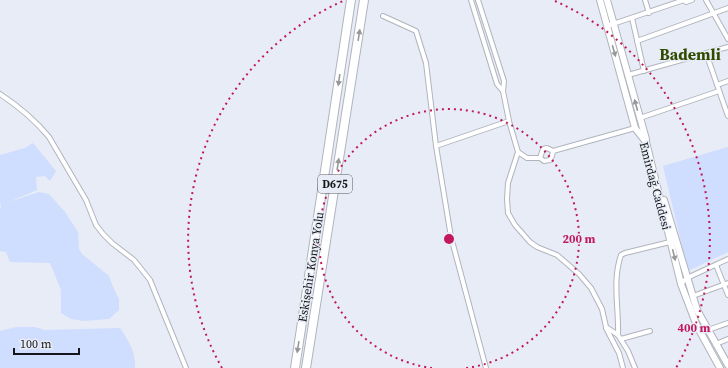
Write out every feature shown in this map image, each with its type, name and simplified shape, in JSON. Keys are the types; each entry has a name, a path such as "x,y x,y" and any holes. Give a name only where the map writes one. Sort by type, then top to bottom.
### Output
{"highway":[{"name":"Eskişehir Konya Yolu","path":"295,368 351,0"},
{"name":"D675","path":"306,368 364,0"}],"main road":[{"name":"Emirdağ Caddesi","path":"600,0 635,128 646,142 681,284 697,326 720,368"},
{"name":"Emirdağ Caddesi","path":"607,0 640,118 697,310 728,365"}],"street":[{"path":"471,0 497,84 503,91"},
{"path":"478,0 504,81 503,91 509,121 518,152 508,183 508,213 514,225 530,242 537,247 557,255 579,274 591,288 602,309 606,327 619,353 622,368"},
{"path":"645,0 649,13"},
{"path":"607,26 649,13 682,0 686,2 692,0"},
{"path":"706,0 728,39"},
{"path":"637,40 728,8"},
{"path":"383,16 416,30 426,63 436,146 451,237 486,368"},
{"path":"632,18 644,71"},
{"path":"628,75 728,47"},
{"path":"706,53 728,116"},
{"path":"717,85 728,81"},
{"path":"640,118 719,91"},
{"path":"0,94 42,127 86,200 96,225 112,243 134,260 147,276 156,291 186,368"},
{"path":"436,146 509,121"},
{"path":"540,158 543,149 547,148 553,151 635,128"},
{"path":"518,152 527,158 540,158 544,161 550,160 553,151"},
{"path":"618,335 619,318 616,295 618,265 621,255 670,242"},
{"path":"681,284 687,278 728,259"},
{"path":"716,265 726,283 728,295"},
{"path":"693,296 726,283"},
{"path":"708,330 728,323"},
{"path":"606,327 618,335 628,351 635,368"},
{"path":"620,339 650,331"},
{"path":"716,344 728,339"}],"shaded area":[{"path":"33,143 56,171 50,181 45,176 36,177 37,190 9,202 39,192 49,194 65,212 78,232 79,249 82,254 109,276 119,299 119,310 109,319 84,321 71,319 61,313 61,290 50,263 10,262 6,252 0,251 0,155 25,148"},
{"path":"728,147 728,252 688,271 663,166"},
{"path":"16,327 35,327 45,330 120,328 133,351 135,368 0,368 0,331"}],"district":[{"name":"Bademli","path":"690,54"}]}
